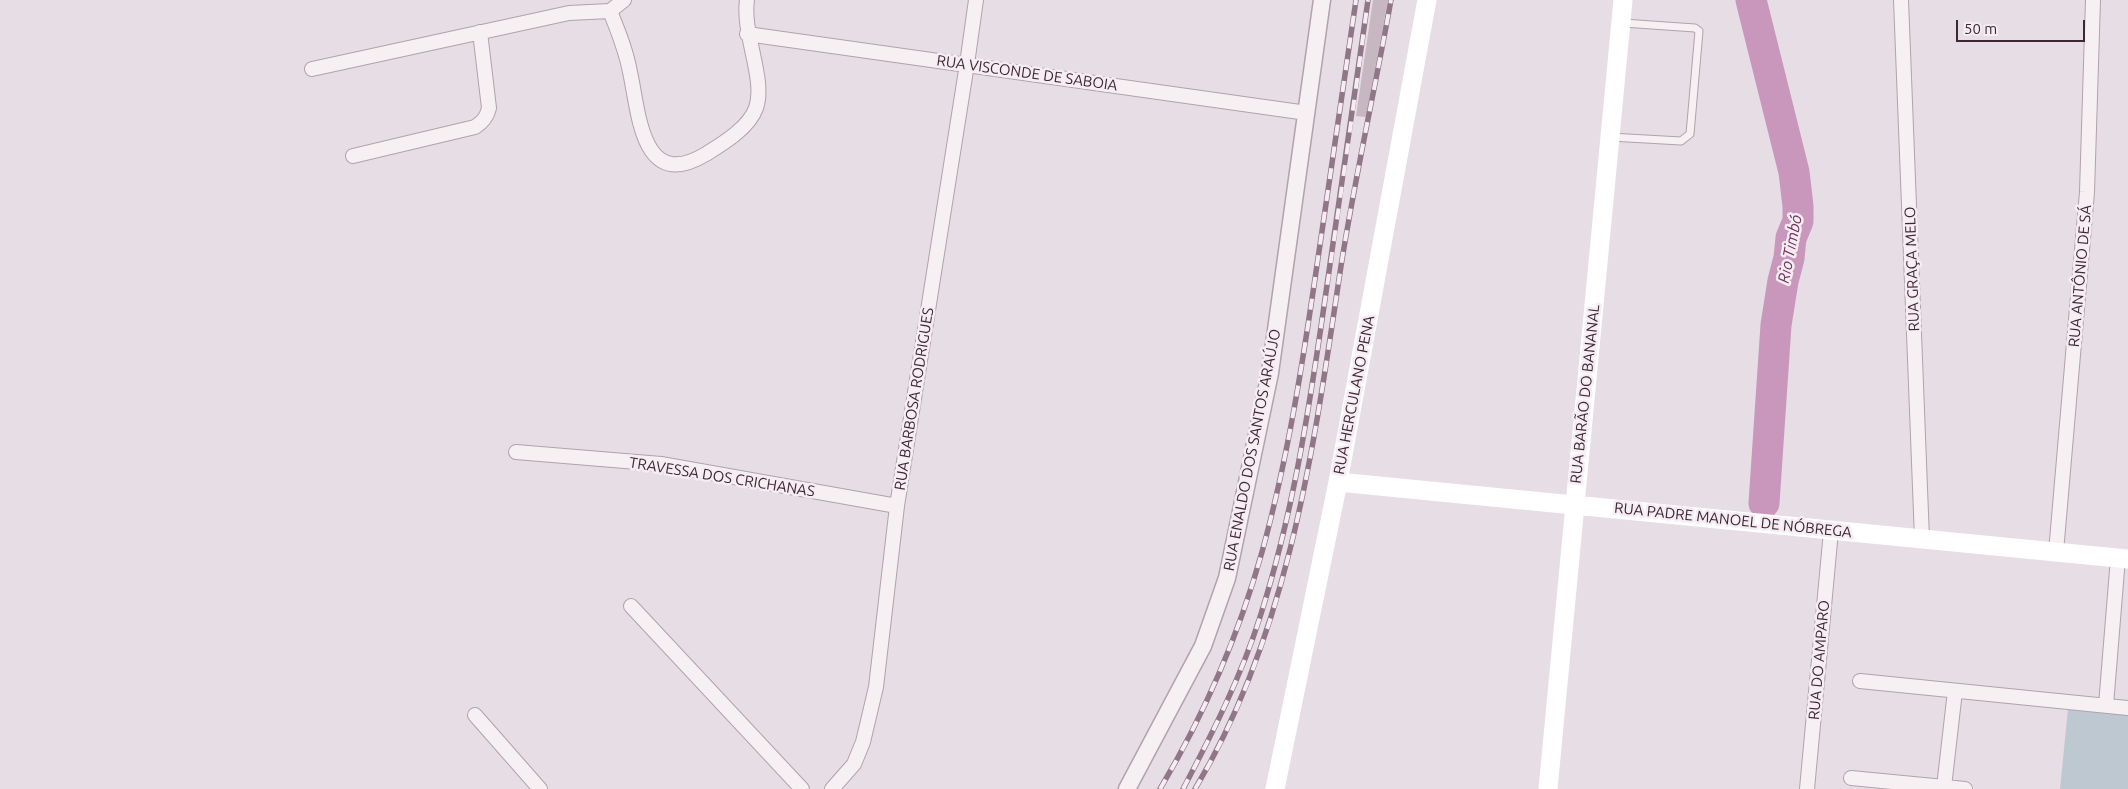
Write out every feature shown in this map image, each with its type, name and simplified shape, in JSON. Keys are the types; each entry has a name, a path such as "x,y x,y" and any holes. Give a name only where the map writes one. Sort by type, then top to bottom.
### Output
{"main road":[{"name":"RUA HERCULANO PENA","path":"1275,789 1338,482 1427,0"},
{"name":"RUA BARÃO DO BANANAL","path":"1548,789 1623,0"},
{"name":"RUA PADRE MANOEL DE NÓBREGA","path":"1338,482 2123,559"}],"street":[{"path":"312,69 480,32 568,7 610,11 624,0"},
{"path":"610,11 623,42 631,73 636,114 645,142 658,157 671,164 692,162 720,145 748,121 756,109 758,96 755,70 747,34 747,0"},
{"name":"RUA BARBOSA RODRIGUES","path":"832,789 854,764 864,742 876,687 897,506 968,64 976,0"},
{"name":"RUA ENALDO DOS SANTOS ARAÚJO","path":"1127,789 1203,646 1227,578 1270,373 1322,0"},
{"name":"RUA GRAÇA MELO","path":"1901,0 1922,539"},
{"name":"RUA ANTÔNIO DE SÁ","path":"2056,552 2088,192 2093,0"},
{"path":"353,156 475,127 482,122 487,116 489,108 480,32"},
{"name":"RUA VISCONDE DE SABOIA","path":"747,34 1307,113"},
{"name":"TRAVESSA DOS CRICHANAS","path":"516,452 661,464 897,506"},
{"name":"RUA DO AMPARO","path":"1807,789 1831,531"},
{"path":"2106,706 2123,559"},
{"path":"631,606 802,789"},
{"path":"1860,681 2128,708"},
{"path":"1944,787 1955,691"},
{"path":"475,715 540,789"},
{"path":"1851,778 1965,789"}],"lane":[{"path":"1610,137 1681,141 1688,136 1700,35 1696,28 1621,22"}],"shaded area":[{"path":"2068,709 2128,714 2128,789 2060,789"}],"building":[{"path":"1373,0 1388,0 1366,117 1356,116"}],"waterway":[{"name":"Rio Timbó","path":"1751,0 1794,172 1798,206 1798,221 1791,238 1776,325 1764,503"}],"railway":[{"path":"1160,789 1206,703 1231,644 1253,583 1280,481 1312,301 1356,0"},
{"path":"1183,789 1215,726 1244,661 1260,617 1290,504 1311,390 1368,0"},
{"path":"1195,789 1227,729 1254,666 1276,601 1294,535 1320,401 1359,166 1391,0"}]}
